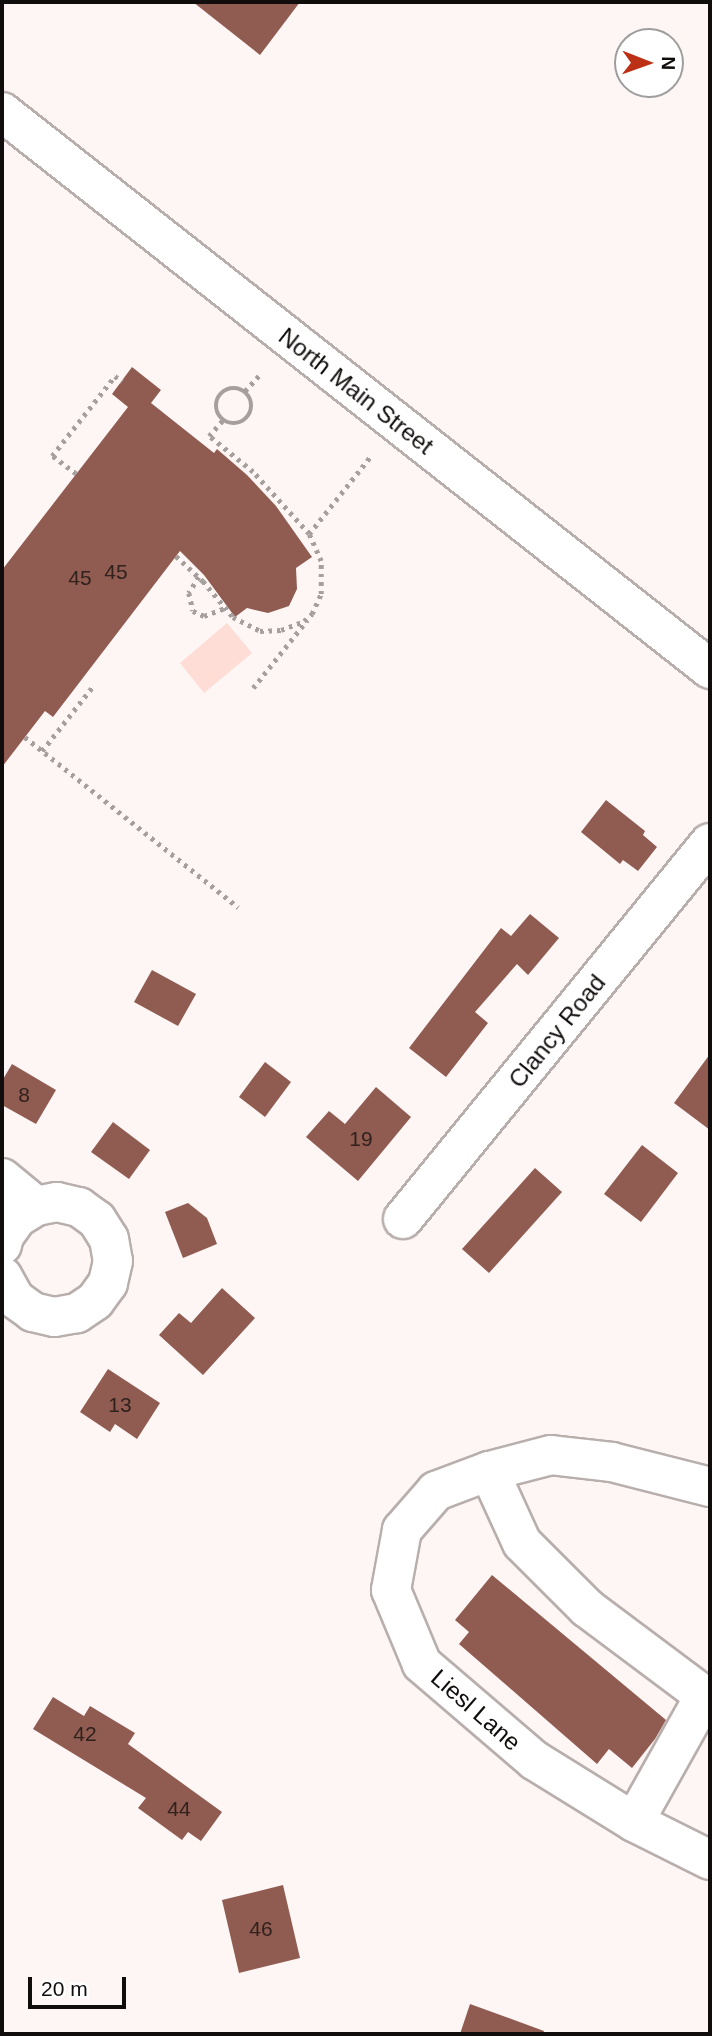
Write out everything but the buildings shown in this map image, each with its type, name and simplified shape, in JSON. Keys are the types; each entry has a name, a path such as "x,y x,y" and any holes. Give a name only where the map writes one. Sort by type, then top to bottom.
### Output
{"street":[{"name":"North Main Street","path":"2,112 710,669"},
{"name":"Clancy Road","path":"403,1219 710,843"},
{"path":"2,1178 36,1206"},
{"path":"2,1245 4,1236 16,1218 36,1206 57,1202 79,1207 97,1220 109,1239 113,1261 108,1283 95,1301 77,1313 54,1317 33,1312 15,1299 2,1276"},
{"name":"Liesl Lane","path":"710,1487 612,1462 551,1455 489,1471 436,1491 402,1530 391,1590 422,1664 534,1760 634,1822 710,1860"},
{"path":"489,1471 522,1543 587,1608 707,1699 634,1822"}],"path":[{"path":"245,391 261,373"},
{"path":"76,474 51,456 115,376 122,381"},
{"path":"234,387 245,391 253,408 246,419 235,424 223,420 216,411 220,394 234,387"},
{"path":"223,420 209,436 253,472 309,534 317,548 323,574 321,594 312,614 253,688"},
{"path":"309,534 370,457"},
{"path":"176,556 240,622 260,631 295,626 312,614"},
{"path":"199,577 188,593 193,611 204,616 225,608"},
{"path":"42,751 94,685"},
{"path":"25,737 238,907"}],"shaded area":[{"path":"227,623 252,653 204,693 180,663"}]}
